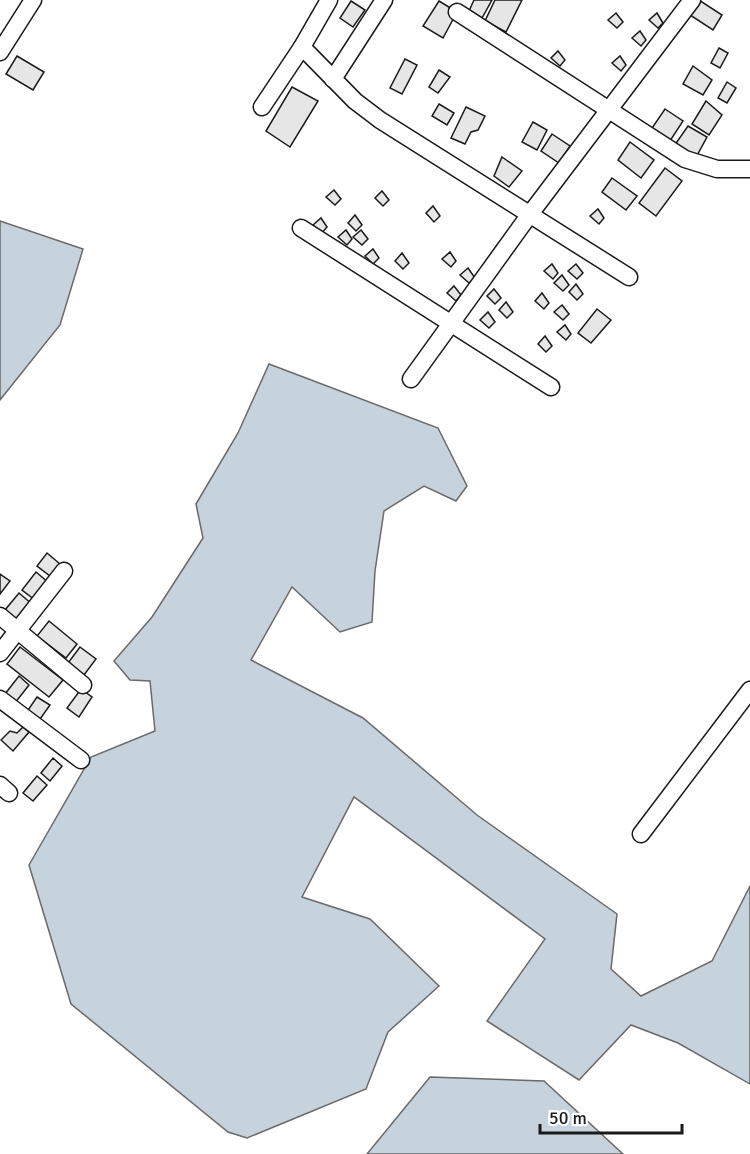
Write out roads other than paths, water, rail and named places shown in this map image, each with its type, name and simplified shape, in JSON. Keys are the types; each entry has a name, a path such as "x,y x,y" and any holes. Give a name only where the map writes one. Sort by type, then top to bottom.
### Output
{"street":[{"path":"0,52 33,0"},
{"path":"262,107 302,47 329,0"},
{"path":"333,79 384,0"},
{"path":"411,379 530,213 692,0"},
{"path":"458,12 685,159 717,170 750,169"},
{"path":"302,47 333,79 380,120 629,277"},
{"path":"302,228 551,387"},
{"path":"0,653 64,571"},
{"path":"0,616 83,685"},
{"path":"641,834 750,690"},
{"path":"0,699 81,760"}]}
